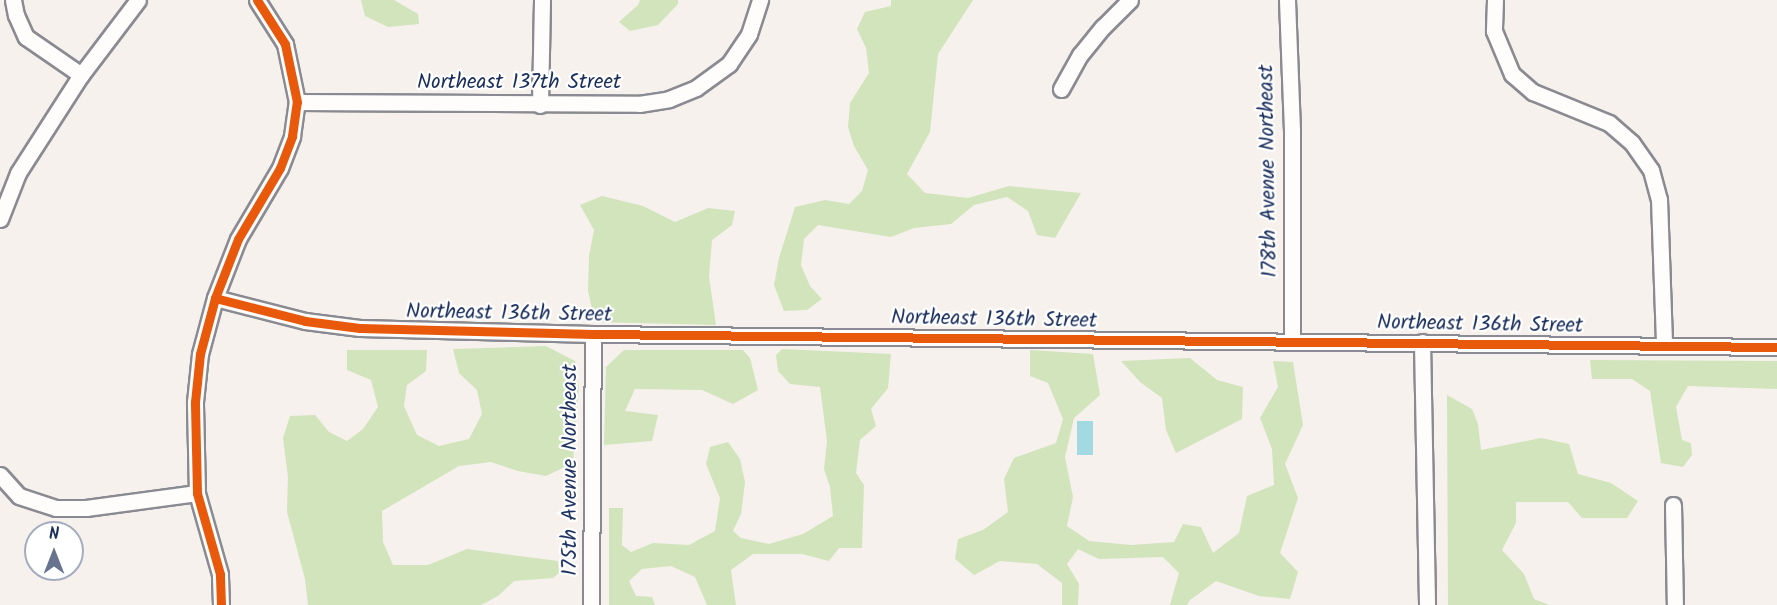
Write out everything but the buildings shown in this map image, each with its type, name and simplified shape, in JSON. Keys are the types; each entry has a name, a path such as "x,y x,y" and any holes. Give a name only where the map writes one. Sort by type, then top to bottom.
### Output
{"street":[{"path":"13,0 16,15 26,36 81,75"},
{"path":"0,219 18,173 81,75 138,0"},
{"path":"221,605 220,574 197,493 195,402 200,354 215,298 238,239 280,168 292,136 297,102 285,45 258,0"},
{"path":"540,105 542,0"},
{"name":"Northeast 137th Street","path":"297,102 540,105 639,104 669,99 696,88 729,64 749,34 760,0"},
{"path":"1061,89 1080,55 1103,27 1130,0"},
{"name":"178th Avenue Northeast","path":"1287,0 1292,130 1292,341"},
{"path":"1495,0 1494,31 1512,74 1533,92 1609,123 1632,143 1651,170 1659,199 1664,345"},
{"name":"Northeast 136th Street","path":"215,298 305,321 360,328 593,334 1777,347"},
{"name":"175th Avenue Northeast","path":"591,605 593,334"},
{"path":"1422,342 1427,605"},
{"path":"0,476 19,496 56,508 86,508 197,493"},
{"path":"1673,506 1674,605"}],"green space":[{"path":"361,0 394,0 418,14 419,24 388,27 365,16"},
{"path":"640,0 678,0 678,4 658,25 630,31 619,22 638,5"},
{"path":"891,0 973,0 938,54 930,132 907,174 925,193 968,198 1009,186 1081,193 1055,238 1037,235 1028,211 1007,197 974,205 951,224 914,228 891,237 818,225 804,239 801,265 810,286 822,299 807,310 784,311 774,285 779,258 795,207 825,200 849,204 862,191 868,170 854,146 848,127 850,103 869,73 866,48 857,29 865,12 891,6"},
{"path":"602,196 643,206 675,222 708,208 735,211 732,225 712,240 709,276 716,325 595,322 588,291 589,256 594,230 580,205"},
{"path":"546,346 575,361 579,387 573,463 546,476 518,471 491,462 459,466 382,511 383,542 393,565 428,565 467,549 558,561 559,573 553,578 514,581 498,596 481,605 308,605 305,579 287,512 288,477 283,438 290,416 315,415 329,432 347,441 363,429 378,407 371,380 347,370 347,350 427,350 426,371 407,385 404,406 417,435 439,446 469,439 482,414 477,390 459,373 453,349"},
{"path":"782,349 891,354 888,388 871,409 876,426 860,440 856,473 864,485 862,548 839,548 829,561 802,554 753,554 731,570 736,605 707,605 695,577 671,566 642,569 629,581 636,596 652,597 655,605 609,605 609,508 623,508 622,545 631,552 653,543 689,545 715,531 720,498 706,464 710,447 728,442 740,459 745,482 741,514 733,531 741,538 769,544 803,534 833,516 830,487 824,469 827,441 820,387 790,384 778,371 776,355"},
{"path":"624,350 743,350 750,358 758,390 733,404 702,390 635,389 625,411 658,415 652,441 604,445 606,367"},
{"path":"1030,350 1093,354 1100,395 1074,418 1065,457 1073,497 1067,526 1089,541 1131,545 1174,542 1183,524 1201,527 1213,553 1239,533 1247,496 1274,485 1272,449 1260,418 1278,387 1273,361 1293,362 1303,425 1285,464 1298,498 1280,553 1298,572 1290,599 1259,596 1216,581 1190,600 1187,605 1170,605 1179,573 1163,557 1099,559 1078,549 1067,564 1079,584 1078,605 1062,605 1062,583 1037,564 1000,561 974,575 955,559 958,539 983,530 1008,512 1004,479 1014,458 1056,443 1063,419 1048,383 1030,376"},
{"path":"1190,358 1217,380 1243,387 1242,419 1176,453 1166,430 1162,398 1140,382 1121,361"},
{"path":"1590,360 1777,361 1777,389 1688,386 1676,407 1682,440 1691,443 1692,455 1683,467 1661,463 1650,391 1632,379 1592,379"},
{"path":"1447,395 1472,409 1478,424 1481,450 1541,438 1569,444 1578,474 1611,483 1638,501 1627,518 1582,518 1568,502 1516,502 1516,523 1502,550 1524,574 1534,599 1549,605 1448,605"}],"water":[{"path":"1077,421 1093,421 1093,455 1077,455"}],"cycle path":[{"path":"221,605 220,574 197,493 195,402 200,354 215,298 238,239 280,168 292,136 297,102 285,44 257,0"},
{"path":"215,298 305,321 360,328 593,334 1777,347"}]}
